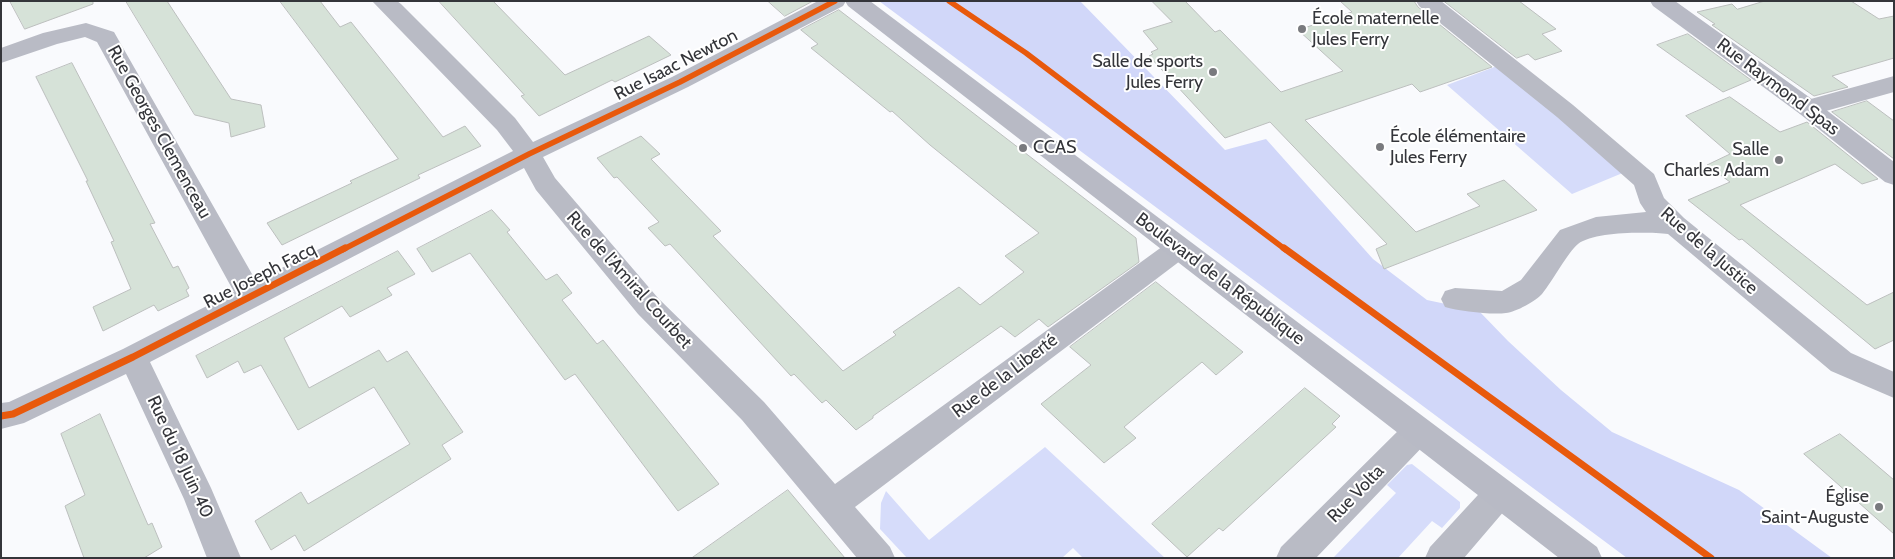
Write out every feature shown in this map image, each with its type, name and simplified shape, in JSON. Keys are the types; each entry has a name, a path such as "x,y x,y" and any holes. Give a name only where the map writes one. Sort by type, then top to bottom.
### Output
{"street":[{"name":"Rue de l'Amiral Courbet","path":"383,1 506,124 529,154 545,184 648,306 753,411 878,558"},
{"name":"Rue Isaac Newton","path":"529,154 680,82 835,1"},
{"name":"Boulevard de la République","path":"856,1 1585,558"},
{"name":"Rue de la Justice","path":"1427,1 1565,112 1645,180 1653,203 1675,224 1841,362 1894,386"},
{"name":"Rue Raymond Spas","path":"1661,1 1808,108 1894,176"},
{"name":"Rue Georges Clemenceau","path":"1,56 51,38 86,30 106,37 251,297"},
{"path":"1808,108 1894,84"},
{"name":"Rue Joseph Facq","path":"1,416 13,414 133,358 529,154"},
{"path":"1455,299 1506,302 1530,288 1568,237 1596,226 1646,222 1675,224"},
{"name":"Rue de la Liberté","path":"832,505 1178,248"},
{"name":"Rue du 18 Juin 40","path":"133,358 200,498 224,558"},
{"name":"Rue Volta","path":"1293,558 1418,431"},
{"path":"1442,558 1500,493"}],"shaded area":[{"path":"879,1 1080,1 1225,150 1266,139 1373,259 1427,300 1479,311 1561,390 1612,432 1739,490 1832,558 1627,558"},
{"path":"1497,66 1625,172 1572,194 1447,85"},
{"path":"1045,447 1165,558 1083,558 1073,548 1062,558 907,558 880,529 881,503 886,491 929,540"},
{"path":"1412,464 1460,502 1460,508 1442,528 1432,521 1398,558 1333,558 1396,493 1387,485 1407,465"}],"building":[{"path":"10,1 93,1 93,4 25,29"},
{"path":"126,1 167,1 231,99 261,105 265,127 231,137 229,123 195,115"},
{"path":"280,1 320,1 340,27 351,22 443,137 465,126 481,146 418,175 420,178 282,245 267,223 398,159"},
{"path":"439,1 493,1 565,75 649,36 671,55 615,82 612,80 539,116 521,96 524,95"},
{"path":"768,1 813,1 785,16"},
{"path":"1152,1 1185,1 1215,32 1220,30 1281,92 1343,71 1298,30 1352,12 1340,1 1414,1 1418,7 1492,67 1420,92 1412,84 1305,120 1416,232 1480,206 1467,194 1504,180 1537,210 1384,269 1376,249 1387,244 1270,122 1225,138 1149,56 1153,54 1151,52 1158,49 1143,31 1172,22"},
{"path":"1444,1 1519,1 1556,29 1542,34 1562,51 1535,60 1528,54 1517,58"},
{"path":"1765,1 1851,1 1879,19 1894,16 1894,58 1832,76 1848,87 1814,96 1712,25 1715,24 1697,12 1732,4 1737,9"},
{"path":"839,10 1136,238 1139,262 1048,327 1039,319 1015,337 1001,326 856,430 826,400 822,403 794,374 791,376 670,244 665,246 648,228 659,222 617,177 614,178 597,158 641,136 660,154 651,159 721,231 713,236 843,371 896,335 893,332 959,287 980,305 1024,272 1005,256 1039,233 930,145 892,111 890,112 811,48 818,44 801,30"},
{"path":"1688,34 1751,80 1723,92 1657,45"},
{"path":"72,63 155,223 150,224 173,268 178,266 189,288 186,290 189,296 158,311 154,305 103,331 93,307 131,289 111,242 114,241 86,181 88,181 36,77"},
{"path":"1730,97 1780,132 1807,122 1878,179 1862,184 1835,164 1740,205 1867,305 1894,292 1894,340 1875,349 1742,239 1739,240 1688,200 1730,182 1707,165 1730,154 1686,116"},
{"path":"1867,101 1894,121 1894,159 1832,112"},
{"path":"492,210 510,230 507,232 546,280 557,274 572,293 562,300 597,344 603,340 719,484 678,511 575,374 565,380 470,253 432,272 417,249"},
{"path":"398,251 415,274 387,288 392,295 350,317 342,306 284,338 309,388 379,350 387,362 407,351 463,432 442,445 451,459 304,551 295,535 271,550 255,521 301,492 308,504 410,444 374,387 298,430 261,365 244,373 238,361 207,378 196,356"},
{"path":"1156,282 1243,352 1216,375 1202,362 1124,427 1136,438 1104,463 1041,404 1091,365 1070,347"},
{"path":"1305,388 1340,416 1332,424 1336,427 1223,531 1219,528 1187,557 1152,524"},
{"path":"100,414 148,525 152,523 162,547 144,558 84,558 65,506 85,495 61,434"},
{"name":"Église Saint-Auguste","path":"1840,434 1894,480 1894,534 1804,454"},
{"path":"788,490 845,558 692,558"}],"cycle path":[{"path":"1,416 13,414 133,357 529,154 680,82 835,1"},
{"path":"949,1 1026,53 1310,268 1711,558"}],"place":[{"name":"École maternelle Jules Ferry","path":"1302,29"},
{"name":"Salle de sports Jules Ferry","path":"1213,72"},
{"name":"École élémentaire Jules Ferry","path":"1380,147"},
{"name":"CCAS","path":"1023,148"},
{"name":"Salle Charles Adam","path":"1779,160"},
{"name":"Église Saint-Auguste","path":"1879,507"}]}
